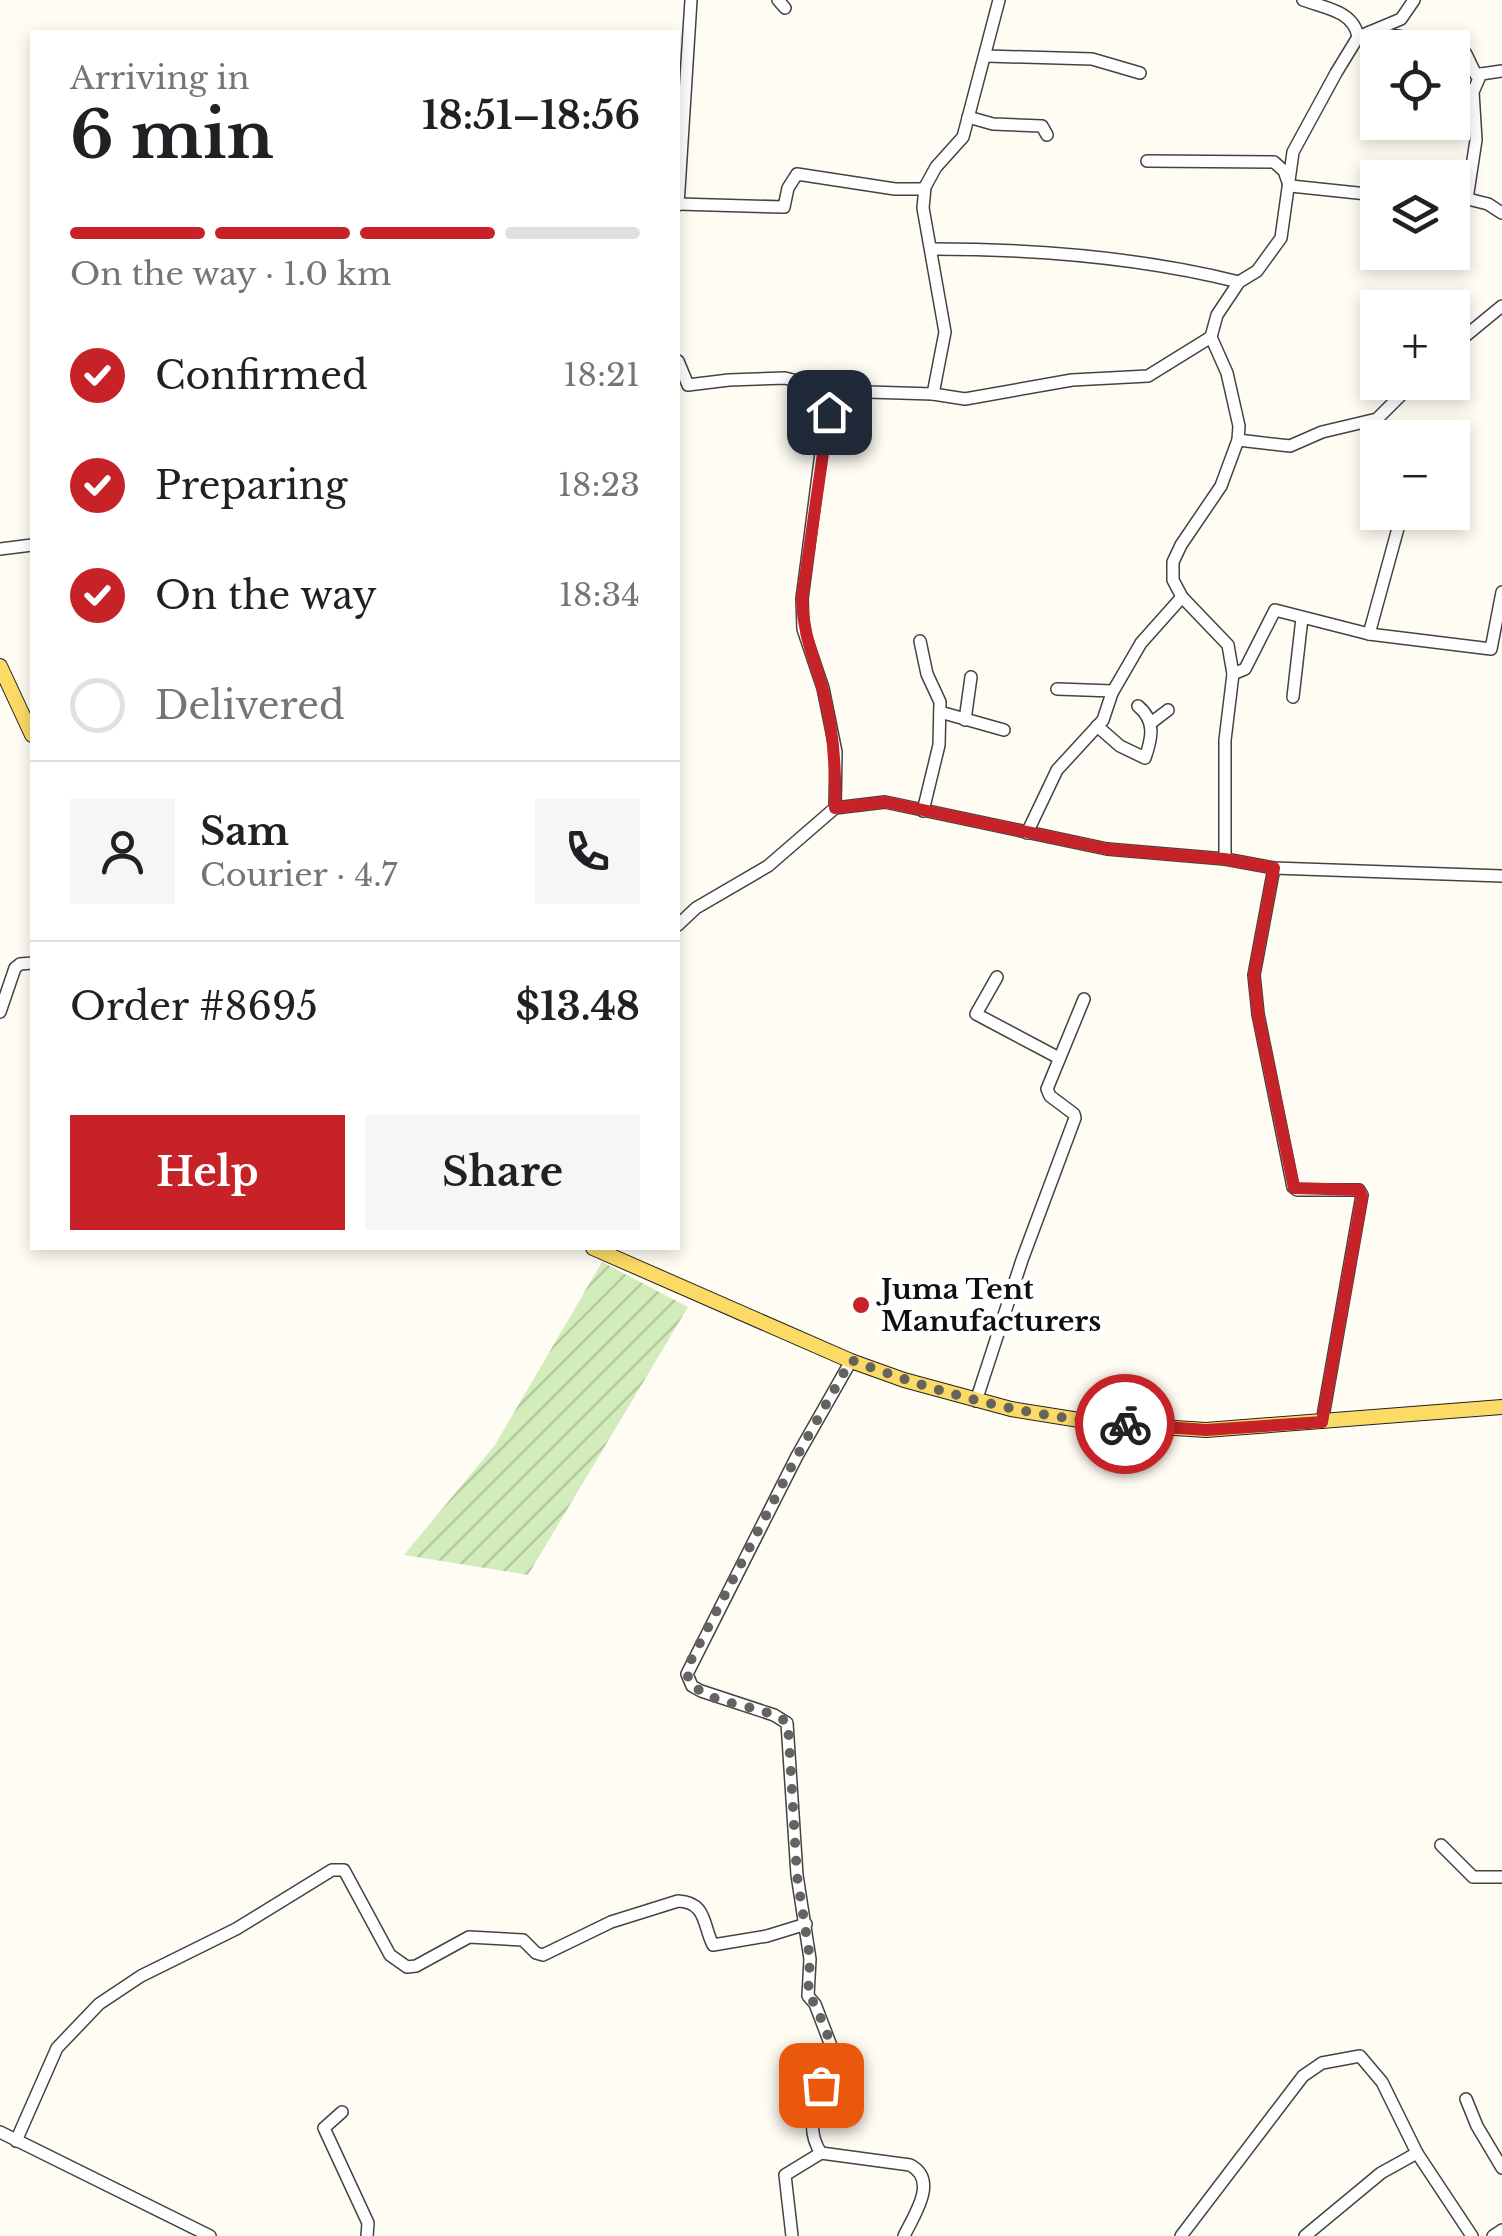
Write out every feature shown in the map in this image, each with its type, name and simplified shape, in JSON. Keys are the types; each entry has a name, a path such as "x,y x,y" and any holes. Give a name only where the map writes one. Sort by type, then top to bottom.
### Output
{"main road":[{"path":"0,666 30,730"},
{"path":"598,1250 851,1360 976,1402 1098,1422 1206,1430 1502,1407"}],"street":[{"path":"680,139 690,0"},
{"path":"933,394 944,332 924,189 936,167 963,137 999,0"},
{"path":"1303,0 1347,15 1360,31"},
{"path":"1372,30 1400,19 1414,0"},
{"path":"1224,859 1225,740 1233,674 1228,645 1182,597 1173,580 1173,562 1221,486 1238,440 1239,426 1227,373 1211,337 1217,315 1239,282 1258,271 1281,238 1293,152 1299,136 1360,37"},
{"path":"986,56 1092,59 1140,73"},
{"path":"1470,62 1476,75 1502,71"},
{"path":"1470,179 1476,140 1474,92 1481,74"},
{"path":"968,118 993,124 1042,126 1047,135"},
{"path":"1147,161 1274,162 1284,171 1290,186"},
{"path":"680,204 784,207 788,188 797,174 895,189 924,189"},
{"path":"1290,186 1360,193"},
{"path":"1470,200 1502,213"},
{"path":"932,249 1067,253 1198,272 1239,282"},
{"path":"1470,332 1502,306"},
{"path":"682,386 786,378 836,391 933,394 965,399 1072,380 1148,376 1211,337"},
{"path":"835,808 836,752 823,688 803,628 802,599 824,439 836,391"},
{"path":"1238,440 1290,446 1322,432 1377,419 1396,400"},
{"path":"1369,634 1398,530"},
{"path":"0,549 30,546"},
{"path":"1233,674 1245,669 1274,610 1369,634 1491,649 1502,592"},
{"path":"1028,833 1057,770 1103,720 1113,691 1141,643 1182,597"},
{"path":"1294,697 1302,618"},
{"path":"920,641 927,674 940,702 939,745 923,811"},
{"path":"965,720 972,677"},
{"path":"1058,689 1113,691"},
{"path":"1097,726 1120,746 1145,758 1151,722 1138,706"},
{"path":"1151,722 1168,710"},
{"path":"940,712 1004,730"},
{"path":"680,922 696,908 768,866 835,808 885,802 1107,849 1224,859 1274,868 1502,876"},
{"path":"1274,868 1254,975 1258,1014 1294,1188 1359,1190 1362,1197 1322,1422"},
{"path":"0,1012 15,968 30,963"},
{"path":"997,977 976,1014 1059,1058"},
{"path":"976,1402 1022,1260 1075,1118 1047,1090 1084,999"},
{"path":"821,2154 813,2142 812,2128 817,2098 834,2051 808,1996 810,1958 797,1876 788,1723 701,1691 692,1686 687,1674 797,1456 851,1360"},
{"path":"1440,1845 1474,1877 1502,1878"},
{"path":"16,2141 57,2048 100,2004 129,1983 236,1929 332,1870 344,1870 390,1955 407,1967 416,1966 469,1937 523,1940 543,1955 611,1922 678,1901 688,1901 704,1914 713,1945 767,1936 806,1924"},
{"path":"1181,2236 1295,2086 1322,2063 1360,2056 1382,2082 1417,2154 1472,2236"},
{"path":"1466,2099 1502,2168"},
{"path":"342,2112 324,2128 368,2222 367,2236"},
{"path":"0,2132 210,2236"},
{"path":"792,2236 785,2175 821,2154 919,2170 924,2189 904,2236"},
{"path":"1305,2236 1381,2173 1417,2154"},
{"path":"1493,2236 1502,2230"}],"green space":[{"path":"602,1262 688,1307 528,1575 404,1555 495,1445"}],"way so far":[{"path":"821,2085 834,2051 808,1996 810,1958 797,1876 788,1723 692,1686 688,1666 851,1360 976,1402 1125,1424"}],"place":[{"name":"Juma Tent Manufacturers","path":"861,1305"}],"route":[{"path":"829,412 802,599 803,628 823,688 836,752 835,808 885,802 1107,849 1224,859 1274,868 1254,975 1258,1014 1294,1188 1362,1193 1322,1422 1206,1430 1125,1424"}]}
